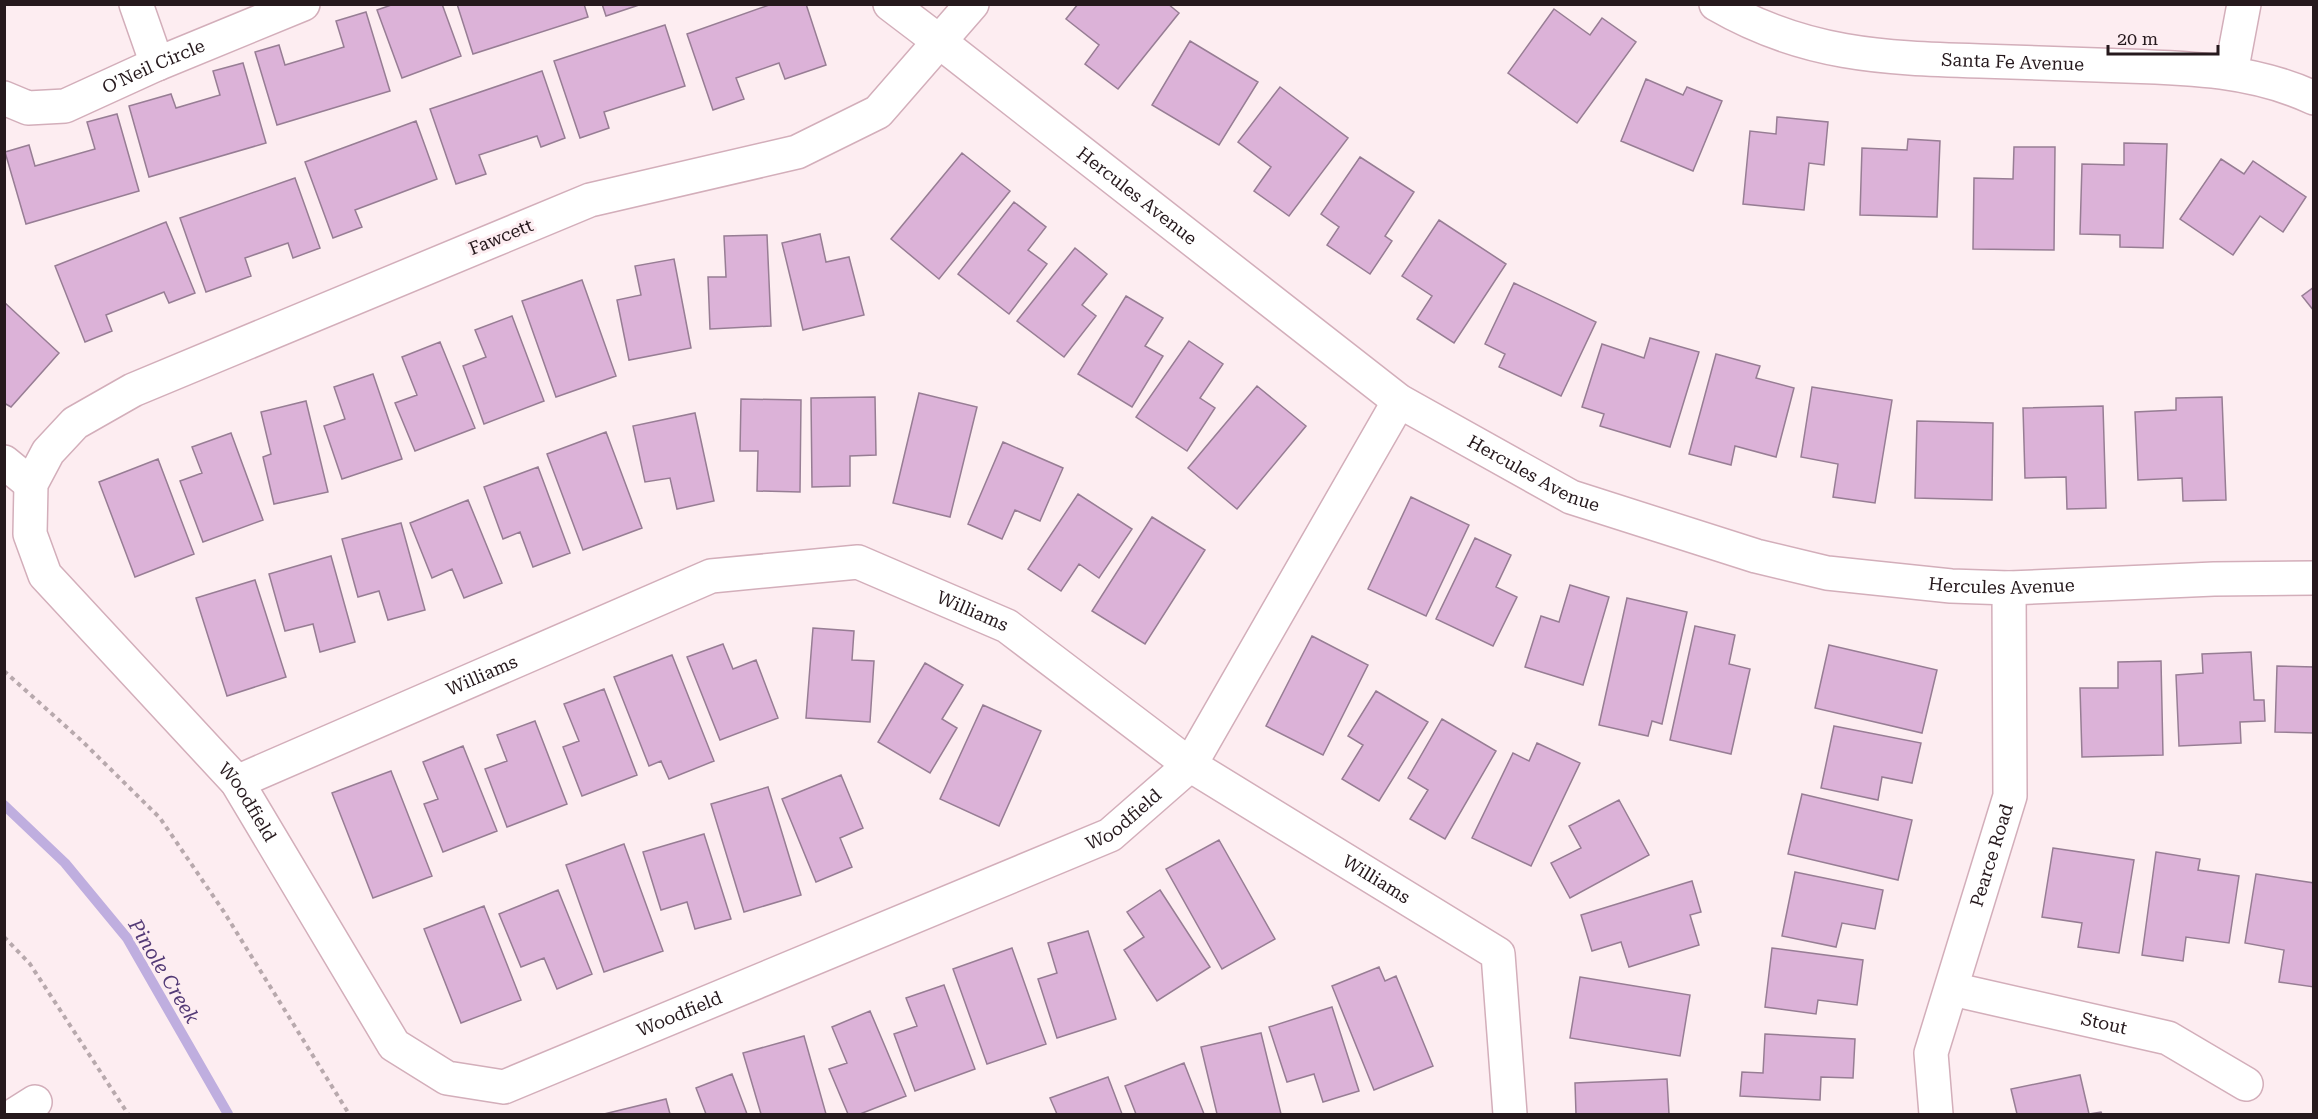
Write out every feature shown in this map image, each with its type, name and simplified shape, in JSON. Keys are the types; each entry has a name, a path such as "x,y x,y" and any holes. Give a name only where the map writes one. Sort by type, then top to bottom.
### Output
{"street":[{"path":"136,4 157,64"},
{"name":"O'Neil Circle","path":"4,98 28,108 65,106 157,64 303,4"},
{"name":"Hercules Avenue","path":"890,4 1399,401 1571,497 1756,556 1827,573 1951,586 2009,588 2214,579 2313,578"},
{"name":"Fawcett","path":"31,484 48,452 75,423 133,390 590,200 797,152 878,112 972,4"},
{"name":"Santa Fe Avenue","path":"1716,4 1739,18 1778,34 1854,54 1934,60 2174,67 2231,73 2265,80 2313,98"},
{"path":"2231,73 2244,4"},
{"name":"Woodfield","path":"31,484 30,534 45,575 237,782 394,1045 447,1078 504,1087 1110,835 1190,765 1399,401"},
{"path":"4,462 31,484"},
{"name":"Williams","path":"237,782 711,576 858,562 1007,626 1190,765 1498,954 1510,1114"},
{"name":"Pearce Road","path":"1936,1114 1931,1053 2010,796 2009,588"},
{"name":"Stout","path":"1952,989 2168,1038 2246,1084"}],"path":[{"path":"4,671 82,741 160,818 224,912 349,1114"},
{"path":"4,937 30,964 128,1114"}],"building":[{"path":"394,4 442,4 461,56 402,78 377,10"},
{"path":"457,4 584,4 588,17 473,54"},
{"path":"602,4 642,4 606,16"},
{"path":"772,4 806,4 826,65 785,79 779,63 736,78 744,99 713,110 687,34"},
{"path":"1078,4 1168,4 1179,13 1118,89 1085,64 1099,45 1066,19"},
{"path":"1554,9 1590,35 1602,18 1636,42 1577,123 1508,73"},
{"path":"366,12 390,91 277,125 255,52 279,45 285,65 344,47 336,21"},
{"path":"665,25 685,86 604,112 609,128 580,138 554,61"},
{"path":"1190,41 1258,82 1219,145 1152,105"},
{"path":"243,63 266,143 149,177 129,106 171,94 176,108 220,95 213,71"},
{"path":"542,71 565,138 541,147 537,136 479,155 486,174 456,184 430,109"},
{"path":"1646,79 1683,95 1687,87 1722,101 1693,171 1621,141"},
{"path":"1280,87 1348,138 1289,216 1254,191 1271,167 1238,142"},
{"path":"117,114 139,191 26,224 5,152 29,145 35,166 95,149 87,122"},
{"path":"1777,117 1828,122 1824,165 1809,163 1804,210 1743,204 1750,131 1776,134"},
{"path":"416,121 437,179 355,210 362,227 333,238 305,162"},
{"path":"1908,139 1940,141 1937,217 1860,215 1862,148 1907,150"},
{"path":"2124,143 2167,144 2163,248 2120,247 2120,235 2080,234 2082,164 2124,165"},
{"path":"2014,147 2055,147 2054,250 1973,249 1974,178 2013,179"},
{"path":"962,153 1010,191 939,279 891,239"},
{"path":"1360,157 1414,192 1385,236 1392,241 1370,274 1327,245 1339,227 1321,214"},
{"path":"2221,159 2244,174 2253,161 2306,197 2283,232 2260,216 2233,255 2180,219"},
{"path":"295,178 320,248 293,258 288,243 245,258 251,276 206,292 180,218"},
{"path":"1014,202 1046,227 1028,250 1047,264 1009,314 958,274"},
{"path":"1439,220 1506,264 1454,343 1417,319 1432,296 1402,276"},
{"path":"166,222 195,293 169,303 164,292 106,315 112,331 85,342 55,266"},
{"path":"820,234 826,262 849,257 864,315 803,330 782,243"},
{"path":"767,235 771,326 710,329 708,277 726,277 724,236"},
{"path":"1075,248 1107,274 1082,305 1096,316 1064,357 1017,321"},
{"path":"674,259 691,348 629,360 617,300 641,295 635,266"},
{"path":"582,280 616,376 556,397 522,301"},
{"path":"1514,283 1596,322 1561,396 1499,367 1505,354 1485,344"},
{"path":"2314,287 2314,311 2302,296"},
{"path":"1126,296 1163,318 1145,346 1163,356 1132,407 1078,374"},
{"path":"4,302 59,353 11,407 4,403"},
{"path":"512,316 544,401 484,424 463,366 486,357 475,330"},
{"path":"1650,338 1699,352 1670,447 1600,426 1604,414 1582,407 1602,344 1644,358"},
{"path":"1189,341 1223,364 1200,398 1215,408 1187,451 1136,417"},
{"path":"440,342 475,428 415,451 395,403 417,395 402,357"},
{"path":"1716,354 1760,366 1756,378 1794,388 1776,457 1735,446 1731,465 1689,454"},
{"path":"373,374 402,459 342,479 324,426 345,419 334,387"},
{"path":"1257,386 1306,426 1237,509 1188,468"},
{"path":"1812,387 1892,400 1875,503 1833,497 1838,464 1801,457"},
{"path":"919,393 977,407 950,517 893,503"},
{"path":"875,397 876,455 850,456 850,486 812,487 811,398"},
{"path":"2222,397 2226,500 2183,501 2182,478 2138,480 2135,412 2176,410 2176,398"},
{"path":"741,399 801,400 800,492 757,491 758,451 740,451"},
{"path":"306,401 328,492 274,504 263,457 271,454 261,412"},
{"path":"2103,406 2106,508 2067,509 2066,477 2025,478 2023,408"},
{"path":"695,413 714,501 677,509 670,478 645,482 633,426"},
{"path":"1917,421 1993,423 1992,500 1915,498"},
{"path":"606,432 642,528 583,550 547,454"},
{"path":"231,433 263,520 203,542 180,481 202,473 192,447"},
{"path":"1003,442 1063,468 1040,521 1015,510 1002,539 968,524"},
{"path":"158,459 194,554 135,577 99,482"},
{"path":"538,467 570,553 533,567 520,532 503,539 484,487"},
{"path":"1078,494 1132,529 1099,578 1079,564 1061,591 1028,569"},
{"path":"1411,497 1469,525 1426,616 1368,589"},
{"path":"468,500 502,583 464,598 452,569 432,578 410,523"},
{"path":"1152,517 1205,550 1145,644 1092,611"},
{"path":"401,523 425,610 388,620 379,591 358,597 342,539"},
{"path":"1475,538 1511,555 1496,587 1517,597 1493,646 1436,619"},
{"path":"331,556 355,642 320,652 313,624 285,631 269,574"},
{"path":"255,580 286,677 227,696 196,598"},
{"path":"1570,585 1609,597 1583,685 1525,667 1541,616 1559,622"},
{"path":"1627,598 1687,612 1662,724 1652,721 1648,736 1599,725"},
{"path":"1695,626 1735,635 1729,664 1750,669 1731,754 1670,740"},
{"path":"813,628 854,631 852,660 874,661 870,722 806,718"},
{"path":"1312,636 1368,665 1323,755 1266,726"},
{"path":"723,644 733,669 756,660 778,718 720,740 687,657"},
{"path":"1829,645 1937,670 1922,733 1815,708"},
{"path":"2251,652 2254,700 2264,700 2265,721 2240,722 2241,743 2179,746 2176,675 2203,673 2202,654"},
{"path":"672,655 714,761 669,779 661,761 649,766 614,677"},
{"path":"2161,661 2163,755 2082,757 2080,688 2118,688 2118,662"},
{"path":"925,663 963,685 942,719 957,728 930,773 878,742"},
{"path":"2277,666 2314,667 2314,733 2275,732"},
{"path":"604,689 637,775 582,796 563,747 579,741 564,704"},
{"path":"1376,691 1428,722 1379,801 1342,779 1363,745 1348,736"},
{"path":"983,705 1041,731 999,826 940,799"},
{"path":"1442,719 1496,751 1445,839 1410,819 1428,790 1408,778"},
{"path":"535,721 567,804 507,827 485,769 507,761 497,735"},
{"path":"1834,726 1921,743 1912,783 1882,777 1878,800 1821,788"},
{"path":"1537,743 1580,763 1531,866 1472,838 1513,753 1529,761"},
{"path":"463,746 497,831 443,852 424,804 438,799 423,762"},
{"path":"391,771 432,876 373,898 332,793"},
{"path":"841,775 863,828 840,838 852,867 816,882 782,799"},
{"path":"768,787 801,895 744,912 711,804"},
{"path":"1802,794 1912,820 1898,880 1788,854"},
{"path":"1619,800 1649,855 1570,898 1551,863 1581,848 1569,826"},
{"path":"704,834 731,919 695,929 687,902 661,910 643,852"},
{"path":"1219,840 1275,939 1222,969 1166,869"},
{"path":"624,844 663,951 604,972 566,865"},
{"path":"2053,848 2134,860 2119,953 2078,947 2082,923 2042,917"},
{"path":"2156,852 2200,859 2198,870 2239,876 2229,943 2186,937 2183,961 2142,955"},
{"path":"1795,872 1883,890 1875,929 1842,923 1836,947 1782,936"},
{"path":"2256,874 2314,883 2314,987 2279,982 2284,950 2245,943"},
{"path":"1692,881 1701,912 1690,915 1699,945 1629,967 1621,942 1592,951 1581,915"},
{"path":"558,890 592,974 557,989 544,958 521,967 499,914"},
{"path":"1160,890 1210,967 1157,1001 1124,950 1144,937 1127,912"},
{"path":"484,906 521,1000 461,1023 424,929"},
{"path":"1088,931 1116,1019 1057,1038 1038,979 1057,973 1048,943"},
{"path":"1012,948 1046,1044 987,1064 953,969"},
{"path":"1772,948 1863,960 1857,1005 1818,1000 1816,1014 1765,1007"},
{"path":"1379,967 1385,981 1396,976 1433,1066 1374,1090 1332,986"},
{"path":"1580,977 1690,995 1680,1056 1570,1038"},
{"path":"944,985 975,1069 915,1091 894,1034 917,1026 906,998"},
{"path":"1332,1007 1359,1091 1323,1102 1314,1074 1287,1082 1269,1027"},
{"path":"870,1011 906,1096 860,1114 848,1114 829,1069 847,1063 832,1027"},
{"path":"1261,1033 1281,1114 1217,1114 1201,1047"},
{"path":"1765,1034 1855,1039 1853,1078 1821,1077 1820,1100 1740,1096 1742,1072 1763,1073"},
{"path":"804,1036 826,1114 761,1114 743,1053"},
{"path":"1184,1063 1204,1114 1136,1114 1125,1086"},
{"path":"732,1074 747,1114 706,1114 696,1088"},
{"path":"2080,1075 2089,1114 2017,1114 2011,1089"},
{"path":"1108,1077 1122,1114 1057,1114 1050,1098"},
{"path":"1667,1079 1669,1114 1576,1114 1575,1083"},
{"path":"666,1099 670,1114 604,1114"}],"waterway":[{"name":"Pinole Creek","path":"4,805 65,863 127,938 228,1114"}]}
